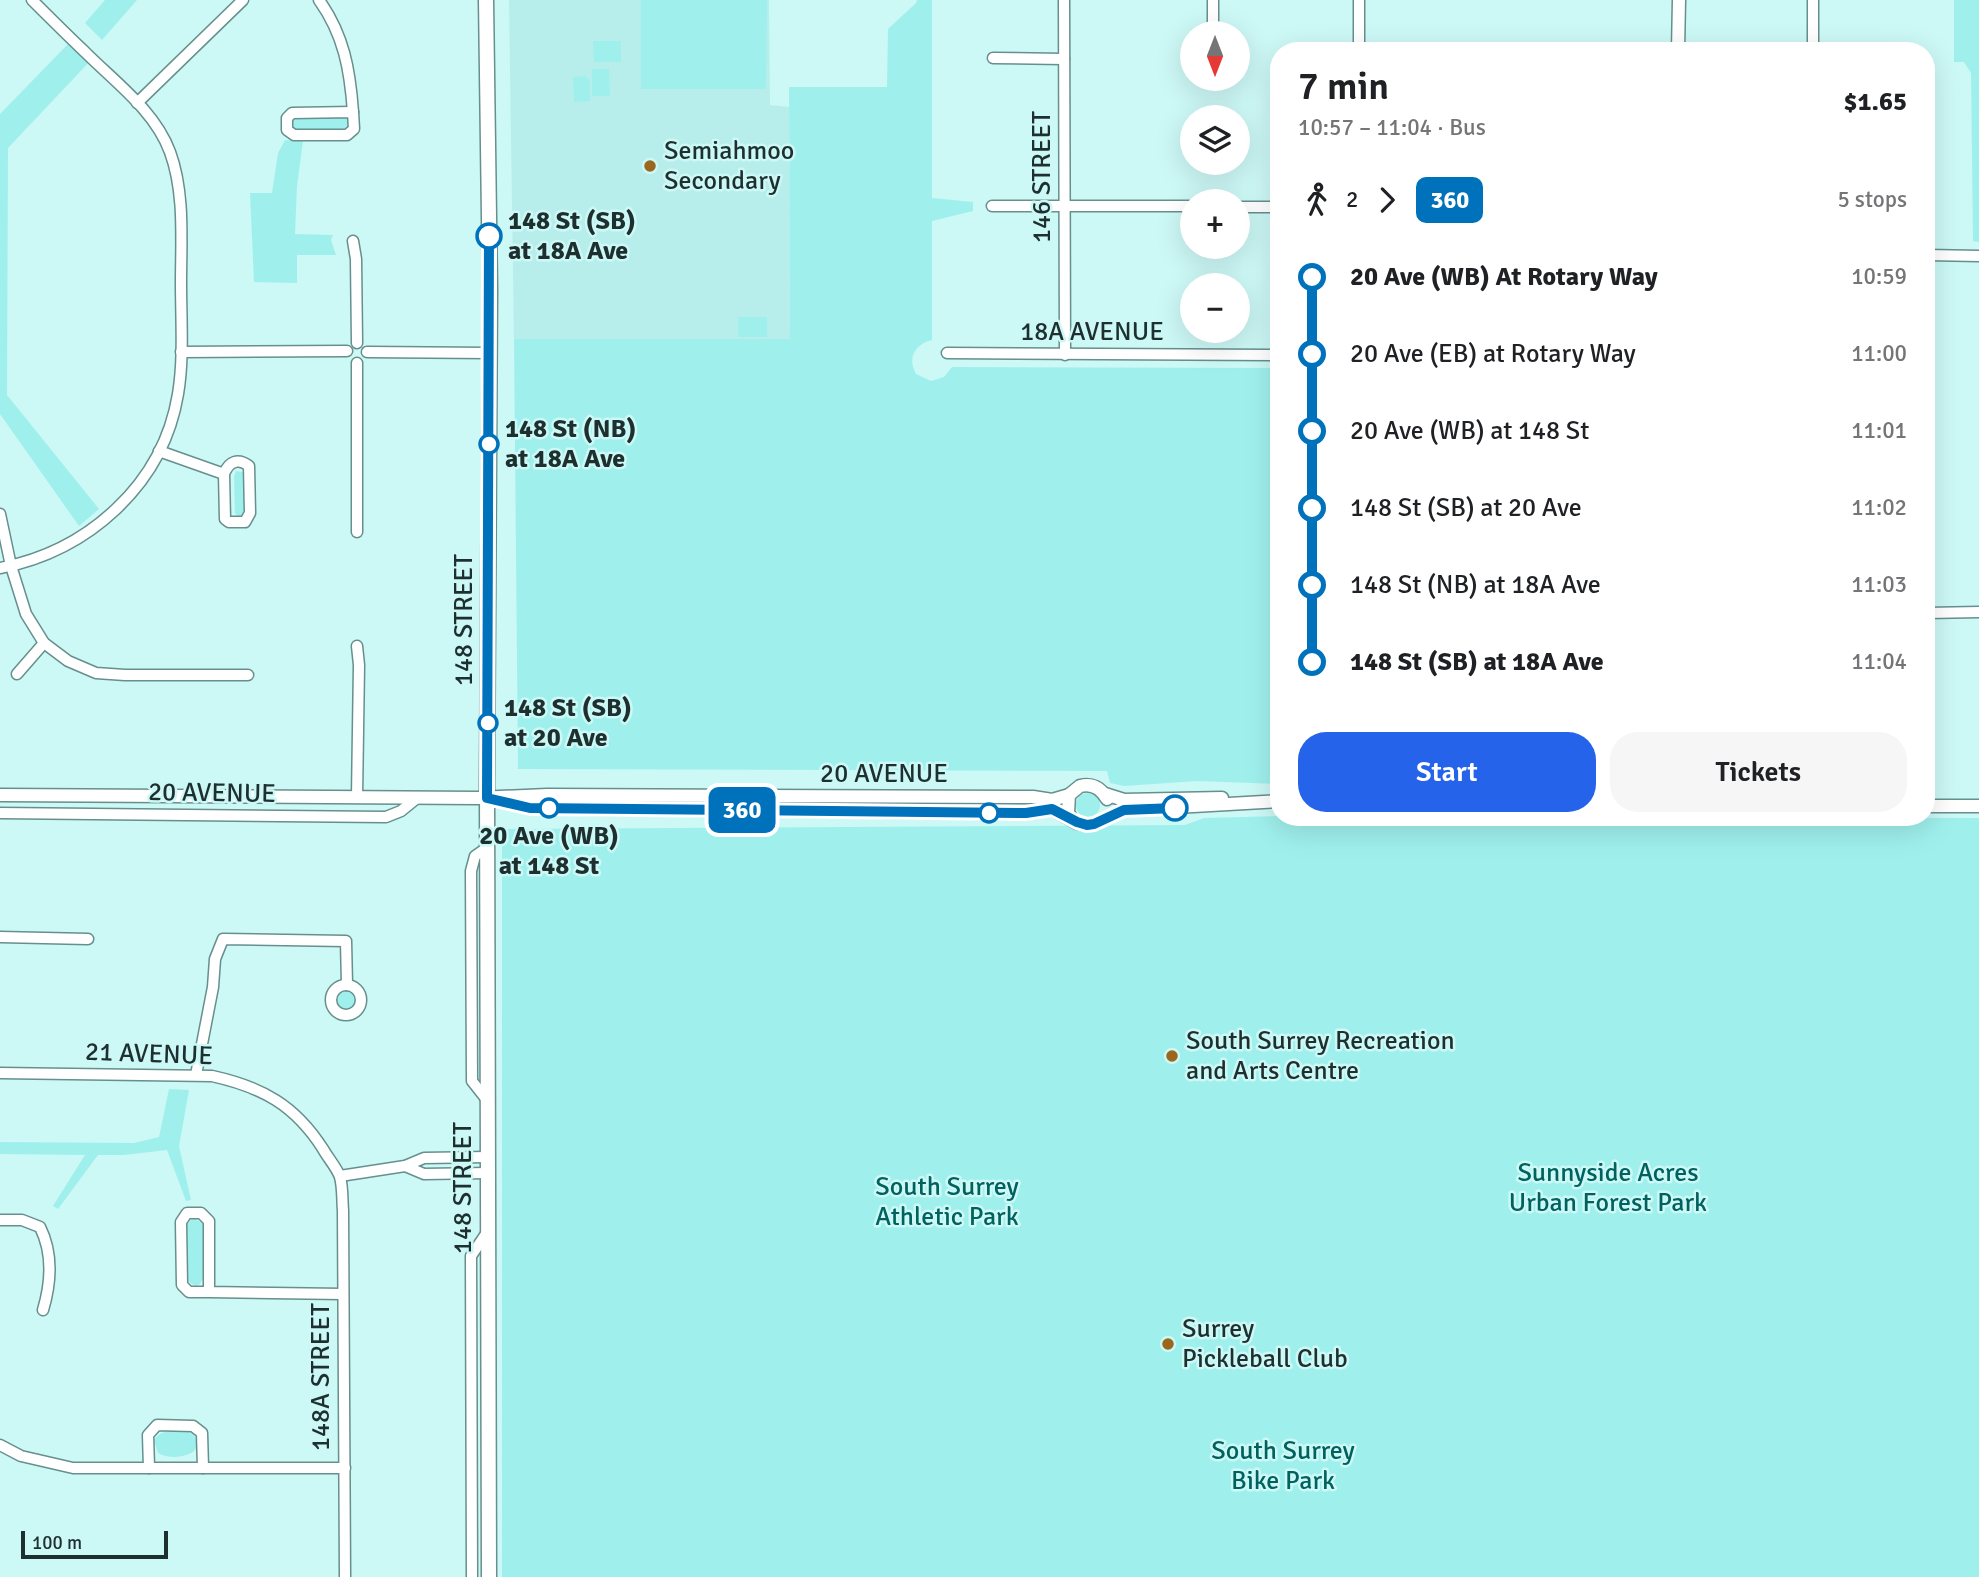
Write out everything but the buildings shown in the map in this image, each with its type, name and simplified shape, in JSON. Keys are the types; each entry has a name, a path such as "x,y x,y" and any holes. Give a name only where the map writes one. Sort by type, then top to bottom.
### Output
{"main road":[{"name":"148 STREET","path":"486,0 490,353 487,798 489,1577"}],"street":[{"path":"5,567 36,560 71,543 97,527 132,494 159,451 178,395 181,352 180,194 170,152 156,126 137,103 32,0"},
{"path":"137,103 243,0"},
{"path":"319,0 338,33 350,69 354,111 354,129 347,135 294,135 287,130 287,118 292,113 354,111"},
{"name":"146 STREET","path":"1064,0 1065,355"},
{"path":"1213,0 1213,21"},
{"path":"1359,0 1359,42"},
{"path":"1678,42 1679,0"},
{"path":"1813,0 1813,42"},
{"path":"993,58 1064,60"},
{"path":"992,206 1180,206"},
{"path":"1250,206 1270,207"},
{"path":"353,240 356,259 357,343"},
{"path":"1935,256 1976,256"},
{"path":"347,351 351,344 357,343 363,345 368,352"},
{"path":"181,352 347,351"},
{"path":"347,351 351,360 357,363 365,360 368,352"},
{"path":"368,352 490,353"},
{"name":"18A AVENUE","path":"947,354 1270,355"},
{"path":"357,363 357,532"},
{"path":"159,451 224,474"},
{"path":"239,461 249,466 250,513 246,523 229,522 225,519 224,474 232,462 239,461"},
{"path":"0,513 5,567 26,614 44,643 68,661 96,673 248,676"},
{"path":"1935,613 1979,612"},
{"path":"17,674 44,643"},
{"path":"357,646 357,797"},
{"path":"1256,801 1244,797 1124,800 1087,784 1069,795 1068,813 1072,819 1087,825 1124,810 1270,801"},
{"path":"1102,820 1109,807 1105,794"},
{"name":"20 AVENUE","path":"0,795 417,798 587,795 1020,797 1052,800 1069,795"},
{"name":"20 AVENUE","path":"0,813 386,817 401,811 417,798"},
{"name":"20 AVENUE","path":"487,798 530,808 1026,813 1052,809 1072,819"},
{"path":"1935,806 1979,806"},
{"path":"0,937 88,939"},
{"path":"196,1075 213,987 215,959 223,939 346,941 347,985"},
{"name":"21 AVENUE","path":"0,1073 196,1075 240,1082 291,1109 310,1129 340,1176"},
{"path":"340,1176 405,1166 424,1158 487,1157"},
{"path":"405,1166 424,1174 487,1173"},
{"name":"148A STREET","path":"340,1176 343,1210 345,1577"},
{"path":"209,1292 209,1221 201,1213 187,1213 181,1222 182,1285 189,1292 344,1294"},
{"path":"0,1220 22,1220 40,1227 45,1236 49,1245 49,1291 43,1310"},
{"path":"472,1577 471,1255 488,1231"},
{"path":"149,1468 148,1435 157,1425 193,1426 202,1433 202,1468"},
{"path":"0,1446 21,1455 73,1468 345,1468"}],"shaded area":[{"name":"Semiahmoo Secondary","path":"509,0 769,0 770,105 789,107 790,339 514,339"}],"green space":[{"path":"105,0 137,0 102,40 85,23"},
{"path":"641,0 767,0 766,89 641,89"},
{"path":"917,0 932,0 932,198 973,202 973,211 932,221 932,340 914,352 912,363 916,374 931,381 944,377 952,367 1270,368 1270,784 1197,781 1124,786 1110,783 1107,771 518,769 514,339 790,339 789,87 887,87 888,29"},
{"path":"1954,0 1979,0 1979,242 1973,241 1971,73 1964,62 1954,62"},
{"path":"72,40 92,59 8,148 7,395 99,509 79,526 0,414 0,114"},
{"path":"593,41 621,41 621,62 594,62"},
{"path":"592,69 609,69 610,96 592,96"},
{"path":"585,76 590,81 590,101 574,102 573,77"},
{"path":"345,116 349,123 343,130 291,129 291,117"},
{"path":"285,140 303,141 297,186 295,234 333,235 331,240 336,255 297,255 297,283 254,282 250,193 272,193 278,153"},
{"path":"738,317 767,317 767,337 738,337"},
{"path":"236,471 243,472 246,476 245,517 238,517 235,513"},
{"path":"1088,793 1097,796 1100,805 1097,814 1088,817 1079,814 1076,805 1079,796"},
{"path":"1270,816 1270,826 1935,826 1935,818 1979,818 1979,1577 502,1577 502,842 506,829 1185,825 1204,818"},
{"path":"346,990 354,993 357,1001 354,1009 346,1012 338,1009 335,1001 338,993"},
{"path":"169,1089 189,1090 179,1146 191,1200 186,1201 167,1150 98,1155 58,1209 53,1206 85,1155 0,1154 0,1142 134,1143 159,1137"},
{"path":"195,1219 204,1227 203,1278 200,1284 195,1286 187,1278 186,1226"},
{"path":"169,1431 188,1431 198,1444 191,1453 175,1457 158,1453 154,1440 157,1436"}],"bus line":[{"name":"360","path":"489,236 487,798 530,808 1026,813 1052,809 1087,825 1124,810 1175,808"}],"place":[{"name":"Semiahmoo Secondary","path":"650,166"},
{"name":"148 St (SB) at 18A Ave","path":"489,236"},
{"name":"148 St (NB) at 18A Ave","path":"489,444"},
{"name":"148 St (SB) at 20 Ave","path":"488,723"},
{"name":"20 Ave (WB) at 148 St","path":"549,808"},
{"name":"South Surrey Recreation and Arts Centre","path":"1172,1056"},
{"name":"Surrey Pickleball Club","path":"1168,1344"}],"park label":[{"name":"Sunnyside Acres Urban Forest Park","path":"1608,1188"},
{"name":"South Surrey Athletic Park","path":"947,1202"},
{"name":"South Surrey Bike Park","path":"1283,1466"}]}
